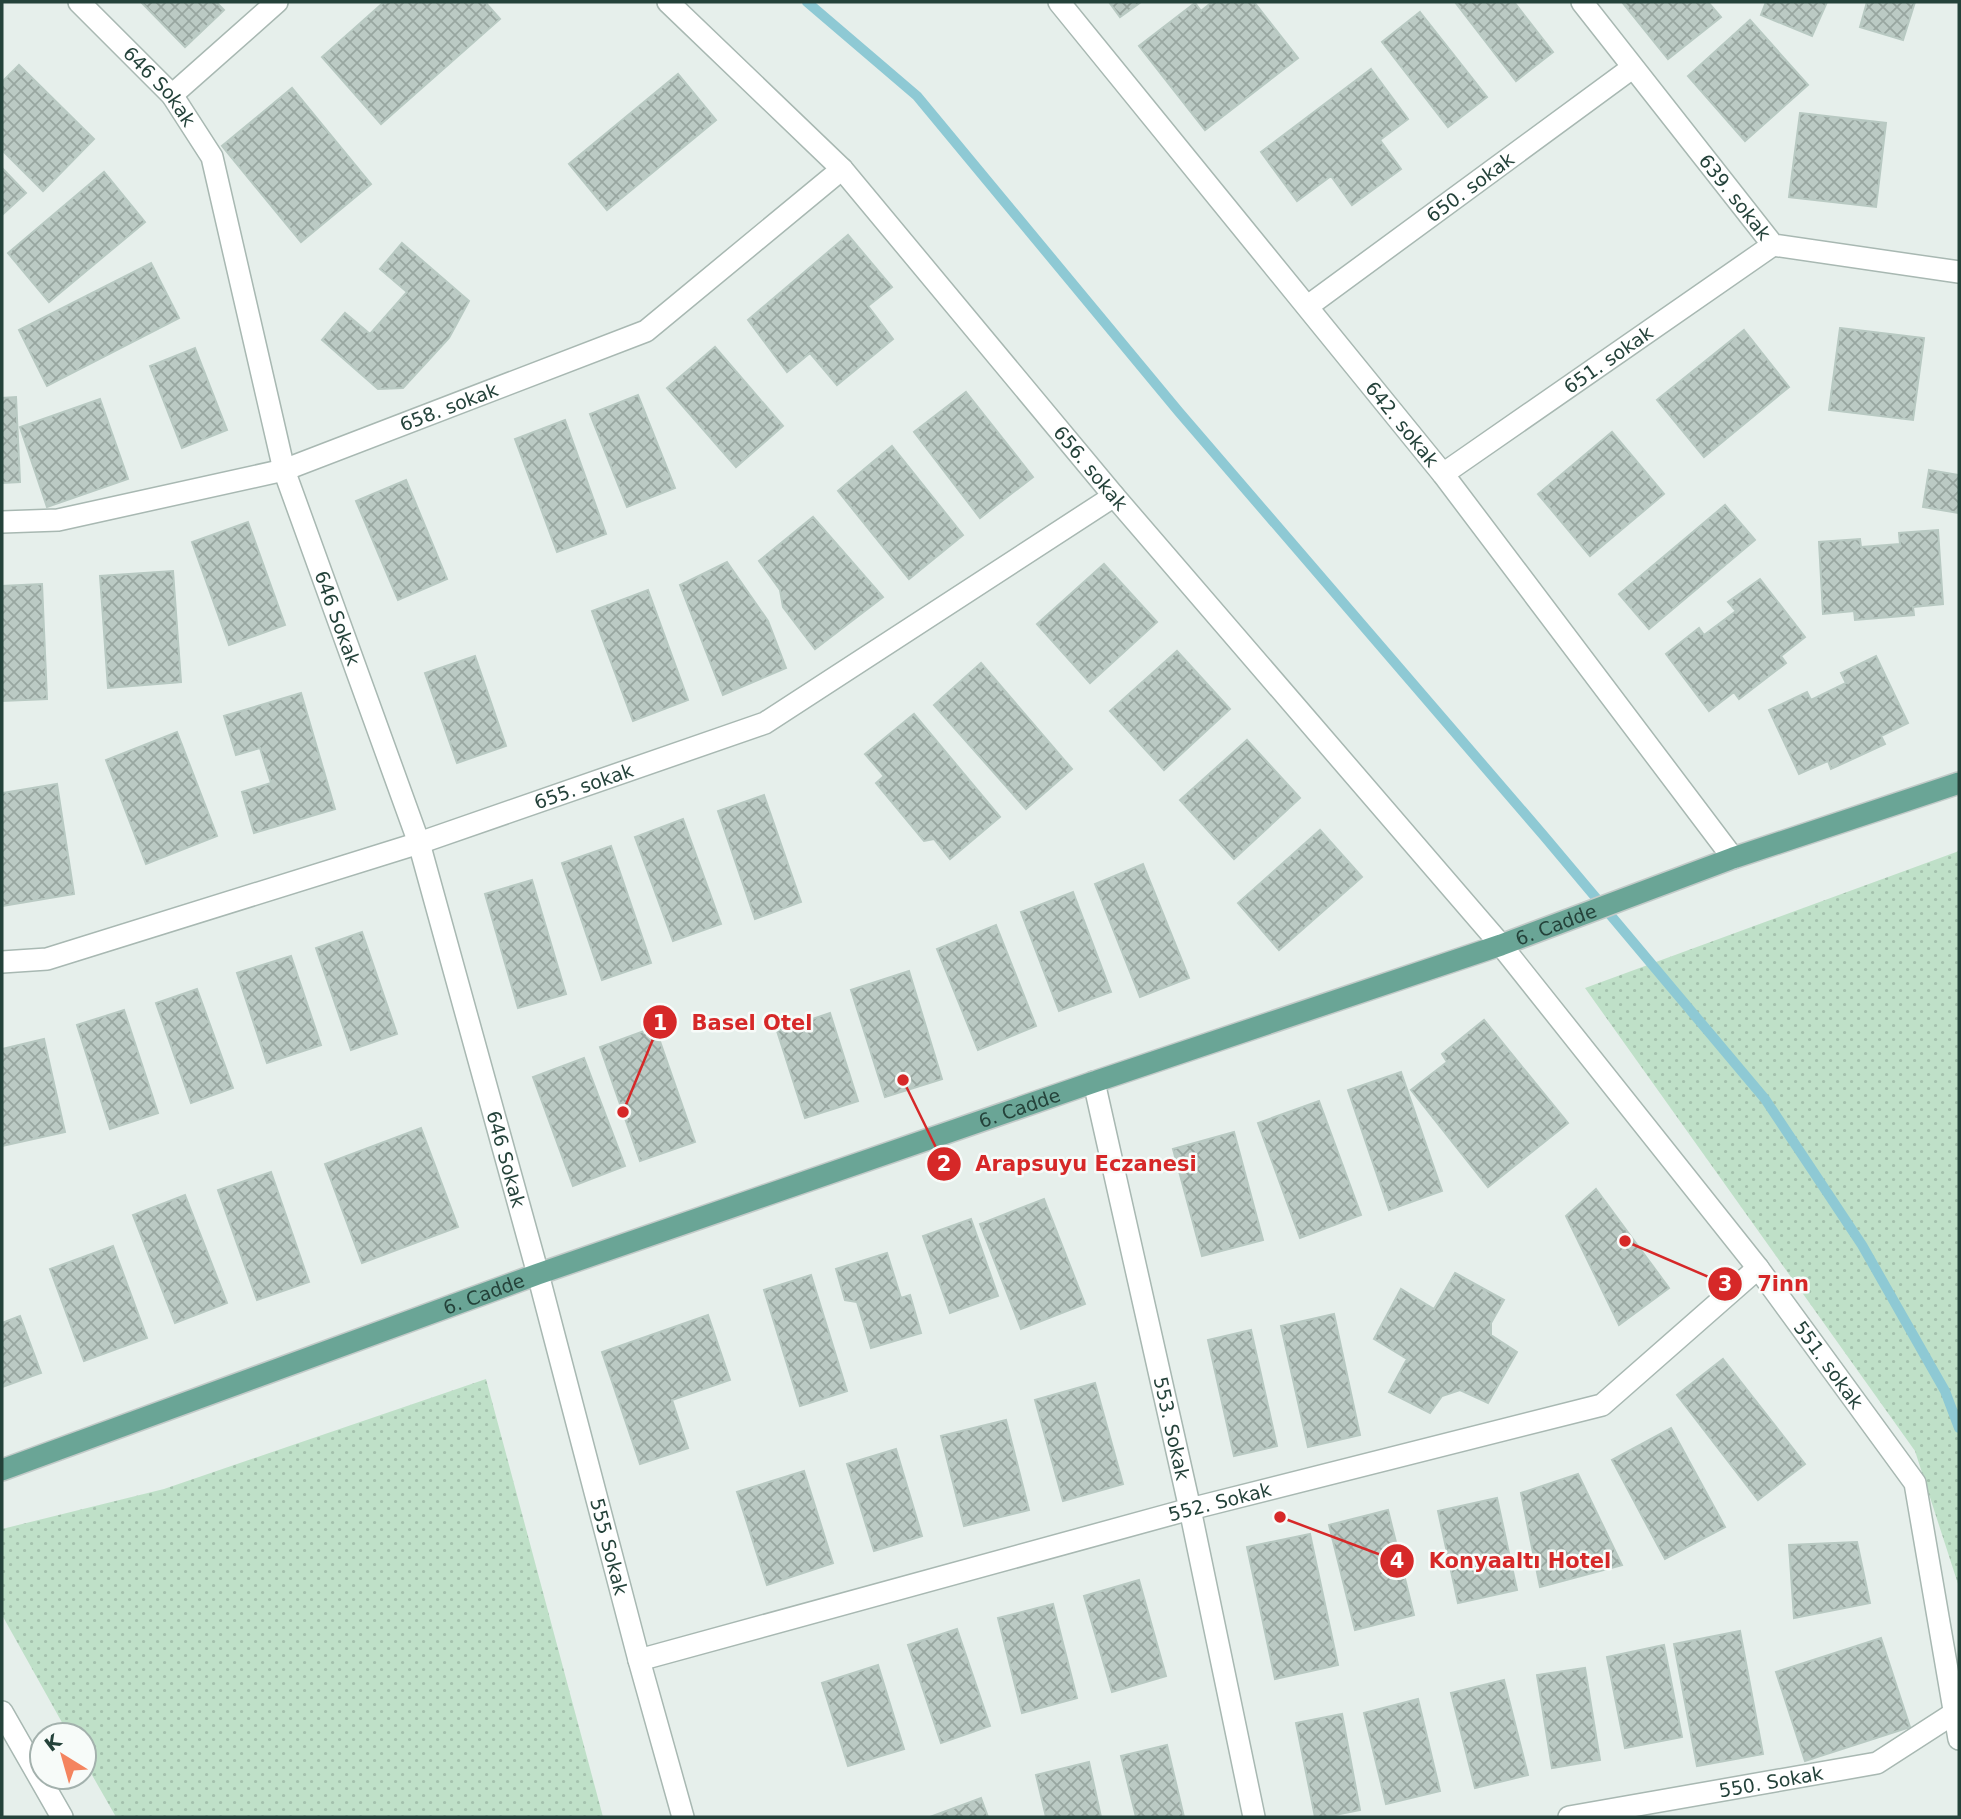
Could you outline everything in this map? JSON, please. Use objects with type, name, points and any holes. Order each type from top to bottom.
[{"type":"main road","name":"6. Cadde","points":[[2,1470],[538,1274],[1501,945],[1733,858],[1959,783]]},
{"type":"street","name":"646 Sokak","points":[[79,2],[173,95],[212,158],[284,470],[419,843],[538,1274]]},
{"type":"street","points":[[173,95],[277,2]]},
{"type":"street","name":"656. sokak","points":[[668,2],[842,169],[1114,496],[1501,945]]},
{"type":"street","name":"642. sokak","points":[[1059,2],[1443,474],[1733,858]]},
{"type":"street","name":"639. sokak","points":[[1582,2],[1773,245],[1959,272]]},
{"type":"street","name":"650. sokak","points":[[1308,306],[1632,68]]},
{"type":"street","name":"658. sokak","points":[[2,522],[58,520],[284,470],[646,331],[842,169]]},
{"type":"street","name":"651. sokak","points":[[1443,474],[1773,245]]},
{"type":"street","name":"655. sokak","points":[[2,962],[47,959],[419,843],[765,723],[1114,496]]},
{"type":"street","name":"551. sokak","points":[[1501,945],[1758,1268],[1914,1483],[1957,1711],[1959,1739]]},
{"type":"street","name":"553. Sokak","points":[[1094,1082],[1254,1817]]},
{"type":"street","name":"552. Sokak","points":[[639,1660],[1189,1509],[1602,1405],[1758,1268]]},
{"type":"street","name":"555 Sokak","points":[[538,1274],[683,1817]]},
{"type":"street","name":"550. Sokak","points":[[1575,1816],[1877,1763],[1957,1711]]},
{"type":"street","points":[[2,1712],[62,1817]]},
{"type":"green space","points":[[1959,851],[1959,1587],[1915,1451],[1585,988]]},
{"type":"green space","points":[[486,1379],[603,1817],[116,1817],[98,1786],[98,1721],[61,1721],[2,1615],[2,1529],[164,1489]]},
{"type":"building","points":[[141,2],[216,2],[224,10],[185,47]]},
{"type":"building","points":[[384,2],[485,2],[500,19],[381,124],[322,57]]},
{"type":"building","points":[[1109,2],[1141,2],[1120,17]]},
{"type":"building","points":[[1212,2],[1254,2],[1298,58],[1205,130],[1139,46],[1195,3],[1201,11]]},
{"type":"building","points":[[1455,2],[1514,2],[1553,52],[1516,81]]},
{"type":"building","points":[[1622,2],[1708,2],[1721,17],[1668,59]]},
{"type":"building","points":[[1766,2],[1827,2],[1812,36],[1761,15]]},
{"type":"building","points":[[1867,2],[1915,2],[1903,40],[1860,27]]},
{"type":"building","points":[[1420,12],[1487,97],[1448,127],[1382,42]]},
{"type":"building","points":[[1750,20],[1808,85],[1745,141],[1688,76]]},
{"type":"building","points":[[19,65],[94,139],[43,191],[2,150],[2,82]]},
{"type":"building","points":[[1371,69],[1408,119],[1380,140],[1401,169],[1352,205],[1331,176],[1297,201],[1261,152]]},
{"type":"building","points":[[678,74],[716,120],[607,210],[569,164]]},
{"type":"building","points":[[292,88],[371,184],[301,242],[222,146]]},
{"type":"building","points":[[1800,113],[1886,123],[1876,207],[1789,197]]},
{"type":"building","points":[[2,168],[26,193],[2,215]]},
{"type":"building","points":[[104,172],[145,222],[49,302],[8,253]]},
{"type":"building","points":[[848,235],[892,287],[868,306],[893,339],[837,385],[810,353],[787,372],[748,320]]},
{"type":"building","points":[[402,243],[469,301],[449,338],[403,388],[378,389],[322,340],[345,313],[370,334],[407,292],[380,269]]},
{"type":"building","points":[[151,263],[179,318],[47,386],[19,330]]},
{"type":"building","points":[[1840,328],[1924,338],[1913,420],[1829,410]]},
{"type":"building","points":[[1744,330],[1789,387],[1704,457],[1657,400]]},
{"type":"building","points":[[715,347],[783,426],[736,467],[667,388]]},
{"type":"building","points":[[195,348],[227,430],[182,448],[150,366]]},
{"type":"building","points":[[966,392],[1033,477],[980,518],[914,432]]},
{"type":"building","points":[[638,395],[675,488],[627,507],[590,414]]},
{"type":"building","points":[[16,397],[20,482],[2,483],[2,398]]},
{"type":"building","points":[[100,399],[128,479],[47,507],[20,427]]},
{"type":"building","points":[[565,420],[606,534],[557,552],[515,439]]},
{"type":"building","points":[[1612,432],[1664,494],[1590,556],[1538,494]]},
{"type":"building","points":[[892,446],[963,535],[909,579],[838,491]]},
{"type":"building","points":[[1929,470],[1959,475],[1959,513],[1923,507]]},
{"type":"building","points":[[406,480],[447,579],[398,600],[356,501]]},
{"type":"building","points":[[1725,505],[1755,540],[1649,629],[1619,594]]},
{"type":"building","points":[[813,517],[883,597],[815,649],[783,607],[780,590],[759,561]]},
{"type":"building","points":[[248,522],[285,625],[229,645],[192,542]]},
{"type":"building","points":[[1938,530],[1943,604],[1913,607],[1914,615],[1855,620],[1854,611],[1823,614],[1819,542],[1860,539],[1861,547],[1900,544],[1899,533]]},
{"type":"building","points":[[727,562],[768,621],[786,668],[723,695],[680,585]]},
{"type":"building","points":[[1104,564],[1157,622],[1090,683],[1037,624]]},
{"type":"building","points":[[173,571],[181,682],[108,688],[100,576]]},
{"type":"building","points":[[1760,579],[1805,637],[1781,656],[1786,663],[1739,699],[1734,692],[1709,711],[1666,654],[1699,628],[1704,635],[1736,611],[1728,602]]},
{"type":"building","points":[[42,584],[47,699],[2,701],[2,586]]},
{"type":"building","points":[[648,590],[688,700],[633,721],[592,611]]},
{"type":"building","points":[[1177,651],[1230,709],[1164,770],[1110,711]]},
{"type":"building","points":[[475,656],[506,746],[457,763],[425,673]]},
{"type":"building","points":[[1876,656],[1908,723],[1881,736],[1885,744],[1831,769],[1828,761],[1799,774],[1769,710],[1807,692],[1811,700],[1846,683],[1841,673]]},
{"type":"building","points":[[981,663],[1072,769],[1026,809],[934,705]]},
{"type":"building","points":[[301,693],[335,809],[254,833],[242,792],[271,783],[260,748],[236,755],[224,716]]},
{"type":"building","points":[[914,714],[1000,817],[950,859],[934,839],[924,841],[876,783],[884,776],[865,754]]},
{"type":"building","points":[[177,732],[217,836],[146,864],[106,760]]},
{"type":"building","points":[[1247,740],[1300,798],[1234,859],[1180,800]]},
{"type":"building","points":[[57,784],[74,894],[2,906],[2,793]]},
{"type":"building","points":[[764,795],[801,902],[755,919],[718,811]]},
{"type":"building","points":[[683,819],[721,924],[673,941],[635,837]]},
{"type":"building","points":[[1320,830],[1362,877],[1279,950],[1238,903]]},
{"type":"building","points":[[611,846],[651,963],[602,980],[562,863]]},
{"type":"building","points":[[1143,864],[1189,978],[1140,997],[1095,884]]},
{"type":"building","points":[[532,880],[566,994],[518,1008],[485,894]]},
{"type":"building","points":[[1073,892],[1111,992],[1059,1011],[1021,912]]},
{"type":"building","points":[[996,925],[1036,1026],[978,1050],[937,949]]},
{"type":"building","points":[[362,932],[397,1034],[351,1050],[316,948]]},
{"type":"building","points":[[291,956],[321,1045],[267,1063],[237,973]]},
{"type":"building","points":[[909,971],[942,1079],[885,1097],[851,990]]},
{"type":"building","points":[[197,989],[233,1088],[191,1103],[156,1003]]},
{"type":"building","points":[[124,1010],[158,1113],[110,1129],[77,1025]]},
{"type":"building","points":[[830,1013],[858,1101],[805,1118],[777,1031]]},
{"type":"building","points":[[1484,1020],[1568,1123],[1488,1187],[1411,1090],[1447,1062],[1442,1054]]},
{"type":"building","points":[[655,1027],[695,1142],[640,1161],[600,1047]]},
{"type":"building","points":[[44,1039],[65,1132],[2,1146],[2,1049]]},
{"type":"building","points":[[584,1058],[625,1166],[573,1186],[533,1077]]},
{"type":"building","points":[[1401,1072],[1442,1191],[1389,1210],[1348,1090]]},
{"type":"building","points":[[1319,1101],[1361,1215],[1300,1238],[1258,1123]]},
{"type":"building","points":[[421,1128],[458,1227],[362,1263],[325,1164]]},
{"type":"building","points":[[1234,1132],[1263,1240],[1202,1256],[1173,1149]]},
{"type":"building","points":[[271,1172],[309,1282],[257,1300],[218,1190]]},
{"type":"building","points":[[1596,1189],[1669,1288],[1619,1325],[1566,1216]]},
{"type":"building","points":[[185,1195],[227,1303],[175,1323],[133,1215]]},
{"type":"building","points":[[1044,1199],[1085,1304],[1021,1329],[980,1224]]},
{"type":"building","points":[[971,1219],[998,1296],[950,1313],[923,1236]]},
{"type":"building","points":[[113,1246],[147,1338],[84,1361],[50,1269]]},
{"type":"building","points":[[887,1253],[901,1298],[910,1295],[921,1333],[871,1348],[857,1302],[845,1300],[836,1269]]},
{"type":"building","points":[[1455,1273],[1504,1300],[1491,1323],[1491,1335],[1517,1352],[1488,1403],[1460,1390],[1442,1396],[1430,1413],[1389,1392],[1407,1359],[1374,1339],[1401,1289],[1434,1309]]},
{"type":"building","points":[[811,1275],[847,1391],[800,1406],[764,1290]]},
{"type":"building","points":[[1334,1314],[1360,1435],[1308,1447],[1281,1326]]},
{"type":"building","points":[[708,1315],[730,1380],[672,1400],[688,1448],[640,1464],[602,1352]]},
{"type":"building","points":[[20,1316],[41,1373],[2,1387],[2,1323]]},
{"type":"building","points":[[1251,1330],[1277,1446],[1234,1456],[1208,1340]]},
{"type":"building","points":[[1723,1359],[1805,1464],[1758,1500],[1677,1395]]},
{"type":"building","points":[[1095,1383],[1123,1484],[1063,1501],[1035,1400]]},
{"type":"building","points":[[1006,1420],[1029,1510],[964,1526],[941,1436]]},
{"type":"building","points":[[1671,1428],[1725,1527],[1665,1559],[1612,1460]]},
{"type":"building","points":[[896,1449],[922,1536],[874,1551],[847,1464]]},
{"type":"building","points":[[804,1471],[833,1563],[767,1585],[737,1492]]},
{"type":"building","points":[[1578,1474],[1622,1565],[1540,1587],[1521,1493]]},
{"type":"building","points":[[1497,1498],[1517,1590],[1458,1603],[1438,1511]]},
{"type":"building","points":[[1388,1510],[1414,1615],[1355,1630],[1329,1525]]},
{"type":"building","points":[[1310,1534],[1338,1665],[1275,1679],[1247,1547]]},
{"type":"building","points":[[1857,1542],[1870,1603],[1794,1618],[1789,1545]]},
{"type":"building","points":[[1139,1580],[1166,1676],[1112,1692],[1084,1596]]},
{"type":"building","points":[[1053,1604],[1077,1698],[1022,1713],[998,1618]]},
{"type":"building","points":[[957,1629],[990,1726],[941,1743],[908,1645]]},
{"type":"building","points":[[1740,1631],[1763,1754],[1697,1766],[1674,1644]]},
{"type":"building","points":[[1881,1638],[1910,1727],[1805,1761],[1776,1672]]},
{"type":"building","points":[[1664,1645],[1682,1737],[1625,1748],[1607,1657]]},
{"type":"building","points":[[878,1665],[904,1749],[848,1766],[822,1683]]},
{"type":"building","points":[[1585,1668],[1600,1760],[1552,1768],[1537,1675]]},
{"type":"building","points":[[1504,1680],[1528,1775],[1475,1788],[1451,1693]]},
{"type":"building","points":[[1418,1699],[1440,1791],[1386,1804],[1364,1713]]},
{"type":"building","points":[[1342,1714],[1360,1810],[1315,1817],[1296,1723]]},
{"type":"building","points":[[1167,1745],[1184,1817],[1136,1817],[1121,1756]]},
{"type":"building","points":[[1089,1762],[1101,1817],[1046,1817],[1036,1775]]},
{"type":"building","points":[[981,1798],[988,1817],[930,1817]]},
{"type":"waterway","points":[[807,2],[917,96],[1179,412],[1544,836],[1765,1099],[1862,1245],[1945,1391],[1959,1428]]},
{"type":"place","name":"Arapsuyu Eczanesi","points":[[903,1080]]},
{"type":"place","name":"Basel Otel","points":[[623,1112]]},
{"type":"place","name":"7inn","points":[[1625,1241]]},
{"type":"place","name":"Konyaaltı Hotel","points":[[1280,1517]]}]
